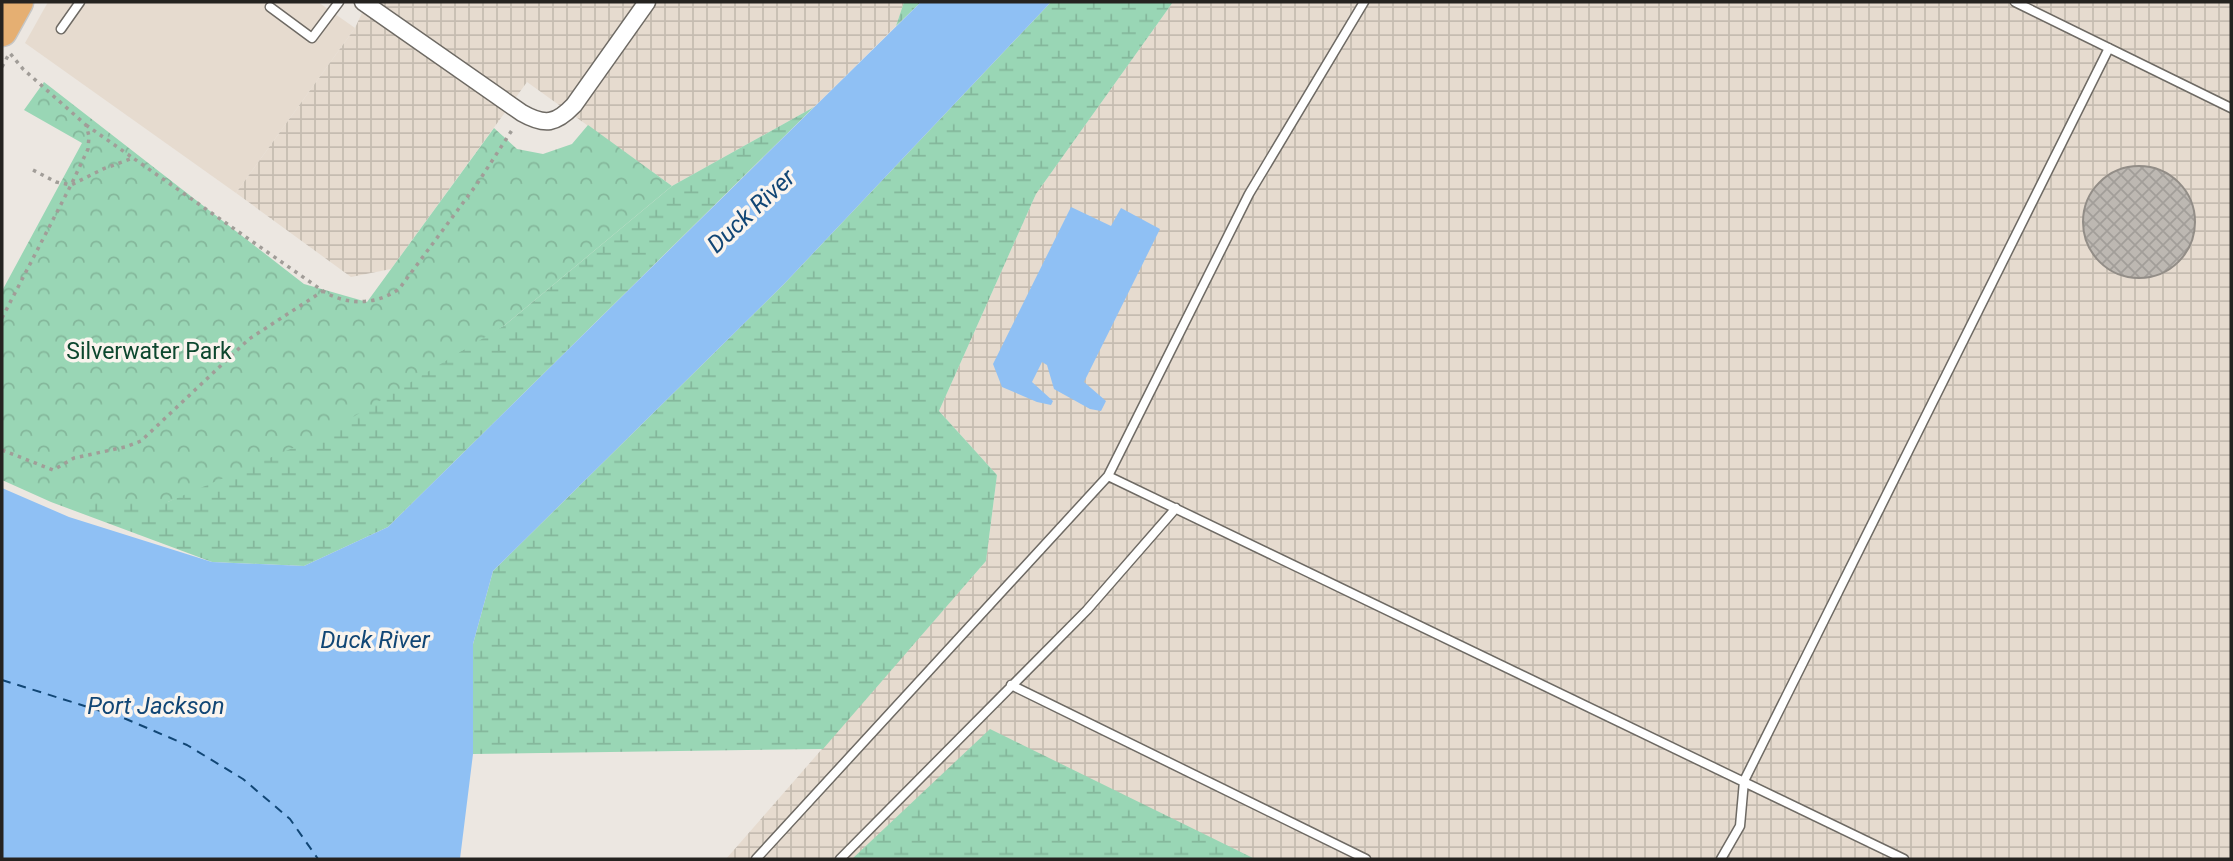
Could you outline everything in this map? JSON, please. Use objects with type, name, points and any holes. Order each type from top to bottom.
[{"type":"highway","points":[[6,42],[18,2]]},
{"type":"street","points":[[363,2],[537,121],[561,118],[574,105],[647,2]]},
{"type":"lane","points":[[61,29],[80,2]]},
{"type":"lane","points":[[270,7],[312,38],[339,2]]},
{"type":"lane","points":[[756,859],[1108,476],[1249,194],[1364,2]]},
{"type":"lane","points":[[2015,2],[2231,108]]},
{"type":"lane","points":[[1721,859],[1740,825],[1744,781],[2109,48]]},
{"type":"lane","points":[[1108,476],[1904,859]]},
{"type":"lane","points":[[840,859],[1087,610],[1176,508]]},
{"type":"lane","points":[[1011,685],[1366,859]]},
{"type":"path","points":[[2,67],[6,42]]},
{"type":"path","points":[[6,42],[23,69],[86,125],[335,299],[359,302],[385,298],[399,289],[477,184],[522,113]]},
{"type":"path","points":[[2,318],[88,149],[86,125]]},
{"type":"path","points":[[33,170],[56,182],[71,185],[133,158]]},
{"type":"path","points":[[2,450],[53,470],[74,457],[125,447],[141,441],[248,339],[323,291]]},
{"type":"shaded area","points":[[48,2],[318,2],[355,28],[236,193],[25,43]]},
{"type":"shaded area","points":[[367,2],[904,2],[896,26],[814,107],[672,186],[527,82],[391,269],[351,277],[236,193],[355,28]]},
{"type":"shaded area","points":[[1173,2],[2231,2],[2231,859],[726,859],[986,561],[997,475],[939,411],[1036,194]]},
{"type":"green space","points":[[904,2],[921,2],[896,26]]},
{"type":"green space","points":[[1051,2],[1173,2],[1036,194],[939,411],[997,475],[986,561],[823,749],[473,754],[473,644],[493,571],[784,284]]},
{"type":"green space","name":"Silverwater Park","points":[[44,82],[304,284],[367,302],[494,128],[517,149],[543,154],[572,144],[588,125],[672,186],[505,325],[325,434],[168,502],[51,502],[2,480],[2,291],[82,143],[24,110]]},
{"type":"green space","points":[[814,107],[388,527],[304,566],[212,562],[51,502],[168,502],[505,325],[672,186]]},
{"type":"green space","points":[[990,729],[1255,859],[852,859]]},
{"type":"water","name":"Port Jackson","points":[[921,2],[1051,2],[784,284],[493,571],[473,644],[473,754],[460,859],[2,859],[2,488],[69,517],[212,562],[304,566],[388,527]]},
{"type":"water","points":[[1071,207],[1111,226],[1121,208],[1160,229],[1084,382],[1106,401],[1101,411],[1090,409],[1054,389],[1047,365],[1042,362],[1032,382],[1053,401],[1051,405],[1002,387],[993,364]]},
{"type":"building","points":[[2139,166],[2160,170],[2179,182],[2191,201],[2195,222],[2191,243],[2179,262],[2160,274],[2139,278],[2118,274],[2099,262],[2087,243],[2083,222],[2087,201],[2099,182],[2118,170]]},
{"type":"ferry route","points":[[2,680],[126,719],[187,745],[243,779],[290,819],[318,859]]},
{"type":"water label","name":"Duck River","points":[[751,211]]},
{"type":"water label","name":"Duck River","points":[[375,640]]}]
